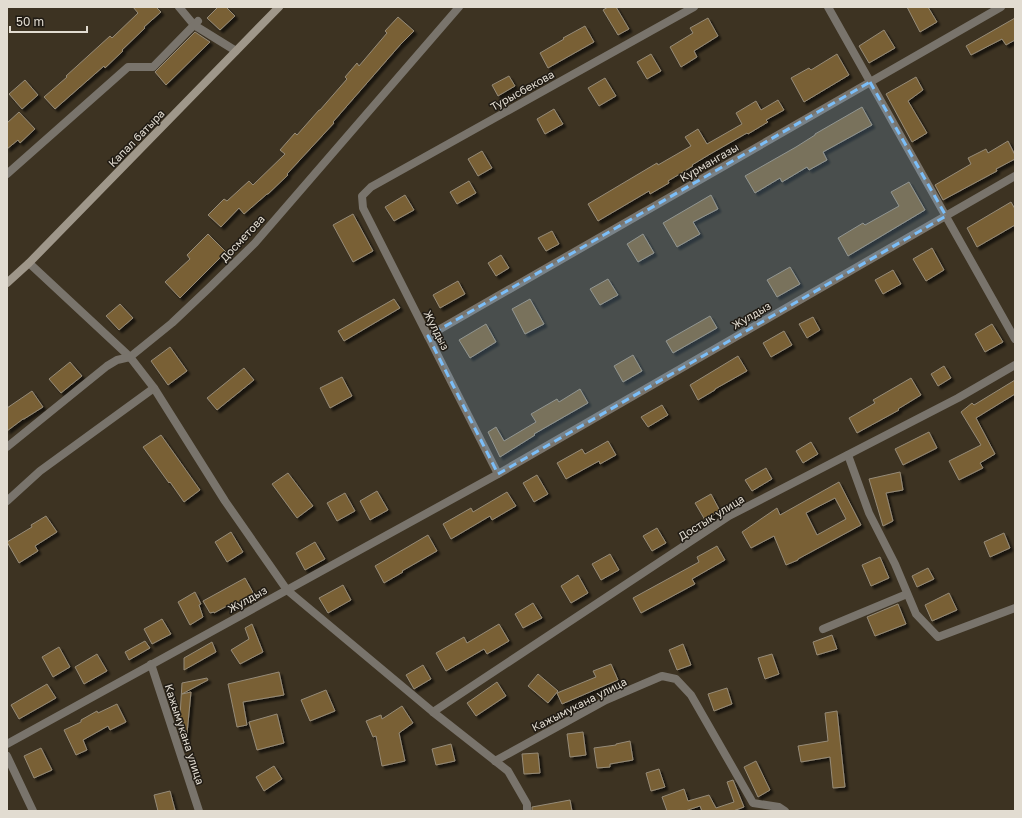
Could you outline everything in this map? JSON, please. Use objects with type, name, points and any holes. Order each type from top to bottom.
[{"type":"main road","name":"Капал батыра","points":[[7,283],[29,263],[279,7]]},
{"type":"street","points":[[179,7],[196,23],[236,51]]},
{"type":"street","name":"Досметова","points":[[7,447],[107,366],[117,360],[130,357],[172,323],[209,288],[255,243],[459,7]]},
{"type":"street","name":"Турысбекова","points":[[362,196],[371,187],[694,7]]},
{"type":"street","points":[[828,7],[1015,339]]},
{"type":"street","name":"Курмангазы","points":[[428,336],[1001,7]]},
{"type":"street","points":[[7,174],[128,67],[153,66],[196,23]]},
{"type":"street","name":"Жулдыз","points":[[7,744],[498,474],[1015,176]]},
{"type":"street","name":"Жулдыз","points":[[362,196],[363,208],[498,474]]},
{"type":"street","points":[[29,263],[130,357],[154,388],[225,500],[287,590],[433,712],[508,771],[527,804],[527,811]]},
{"type":"street","name":"Достык улица","points":[[433,712],[729,516],[958,398],[1015,366]]},
{"type":"street","points":[[7,501],[40,471],[154,388]]},
{"type":"street","points":[[848,455],[869,513],[895,564],[916,614],[938,637],[1015,608]]},
{"type":"street","points":[[823,629],[907,594]]},
{"type":"street","name":"Кажымукана улица","points":[[151,664],[199,811]]},
{"type":"street","name":"Кажымукана улица","points":[[495,761],[606,700],[662,676],[676,679],[691,694],[753,804],[779,807],[785,811]]},
{"type":"street","points":[[7,756],[33,811]]},
{"type":"highlighted area","points":[[870,82],[946,216],[498,474],[428,336]]},
{"type":"building","points":[[133,7],[156,7],[161,12],[144,27],[145,28],[105,68],[104,66],[55,109],[44,97],[110,36],[112,38],[138,13]]},
{"type":"building","points":[[218,7],[226,7],[235,16],[220,30],[207,18]]},
{"type":"building","points":[[608,7],[616,7],[629,29],[618,35],[603,10]]},
{"type":"building","points":[[907,7],[928,7],[937,22],[920,32]]},
{"type":"building","points":[[398,17],[414,31],[333,122],[334,123],[287,174],[288,175],[244,214],[239,208],[221,227],[208,215],[224,199],[227,201],[249,181],[253,185],[285,154],[280,150],[295,133],[297,135],[320,110],[347,79],[345,77],[357,63],[359,66],[387,33],[385,31]]},
{"type":"building","points":[[708,18],[718,36],[694,51],[697,57],[681,67],[670,47],[693,33],[690,28]]},
{"type":"building","points":[[1015,18],[1015,40],[1006,45],[1002,39],[971,55],[966,46]]},
{"type":"building","points":[[585,26],[594,42],[548,68],[540,53]]},
{"type":"building","points":[[884,30],[895,48],[869,63],[859,46]]},
{"type":"building","points":[[195,32],[210,42],[166,85],[155,72]]},
{"type":"building","points":[[651,54],[661,71],[647,79],[637,62]]},
{"type":"building","points":[[837,54],[849,75],[804,102],[791,78],[809,68],[811,70]]},
{"type":"building","points":[[509,76],[515,86],[498,96],[492,85]]},
{"type":"building","points":[[916,77],[923,90],[908,101],[927,133],[912,142],[886,94]]},
{"type":"building","points":[[605,78],[616,96],[599,106],[588,88]]},
{"type":"building","points":[[25,80],[38,95],[22,109],[9,94]]},
{"type":"building","points":[[778,100],[784,110],[766,120],[768,122],[692,165],[693,166],[668,181],[669,183],[650,194],[649,191],[598,221],[588,204],[657,163],[658,165],[691,146],[685,137],[698,129],[707,144],[742,124],[736,113],[756,101],[761,110]]},
{"type":"building","points":[[862,107],[872,125],[823,152],[827,160],[809,170],[807,167],[782,182],[780,178],[755,193],[745,176]]},
{"type":"building","points":[[554,109],[563,124],[545,134],[537,119]]},
{"type":"building","points":[[19,112],[35,129],[20,143],[18,140],[7,149],[7,123]]},
{"type":"building","points":[[1008,141],[1015,155],[1015,159],[996,169],[997,171],[943,200],[935,185],[971,164],[968,158],[986,149],[988,153]]},
{"type":"building","points":[[482,151],[492,168],[478,176],[468,159]]},
{"type":"building","points":[[469,181],[476,193],[457,204],[450,192]]},
{"type":"building","points":[[909,182],[925,210],[848,256],[838,238],[863,223],[865,225],[899,206],[891,192]]},
{"type":"building","points":[[405,195],[414,210],[394,221],[385,207]]},
{"type":"building","points":[[711,195],[718,209],[693,222],[700,234],[677,247],[663,223]]},
{"type":"building","points":[[1011,202],[1015,209],[1015,225],[977,247],[967,228]]},
{"type":"building","points":[[353,214],[373,251],[353,262],[333,225]]},
{"type":"building","points":[[552,231],[559,244],[546,251],[538,238]]},
{"type":"building","points":[[208,234],[226,252],[180,298],[165,282],[190,259],[187,255]]},
{"type":"building","points":[[643,234],[654,253],[638,262],[627,244]]},
{"type":"building","points":[[932,248],[944,270],[926,281],[913,259]]},
{"type":"building","points":[[501,255],[509,268],[496,276],[488,263]]},
{"type":"building","points":[[790,267],[800,284],[777,297],[767,280]]},
{"type":"building","points":[[893,270],[901,284],[883,294],[875,280]]},
{"type":"building","points":[[608,279],[618,295],[600,305],[590,289]]},
{"type":"building","points":[[458,281],[465,294],[440,308],[433,295]]},
{"type":"building","points":[[394,299],[400,308],[344,341],[338,331]]},
{"type":"building","points":[[530,299],[544,324],[525,334],[512,309]]},
{"type":"building","points":[[120,304],[133,318],[119,330],[106,316]]},
{"type":"building","points":[[710,316],[717,328],[673,353],[666,341]]},
{"type":"building","points":[[813,317],[820,330],[807,338],[799,324]]},
{"type":"building","points":[[486,324],[496,342],[470,358],[459,340]]},
{"type":"building","points":[[992,324],[1003,342],[985,352],[975,334]]},
{"type":"building","points":[[784,331],[792,345],[771,357],[763,343]]},
{"type":"building","points":[[170,347],[187,371],[168,385],[151,361]]},
{"type":"building","points":[[633,355],[642,371],[623,382],[614,366]]},
{"type":"building","points":[[738,356],[747,371],[698,400],[690,385]]},
{"type":"building","points":[[70,362],[82,376],[61,393],[49,379]]},
{"type":"building","points":[[944,366],[951,378],[938,386],[931,374]]},
{"type":"building","points":[[244,368],[254,380],[217,410],[207,398]]},
{"type":"building","points":[[342,377],[352,396],[330,408],[320,388]]},
{"type":"building","points":[[911,378],[921,395],[898,409],[899,410],[857,433],[849,418],[875,403],[873,400]]},
{"type":"building","points":[[1015,380],[1015,394],[976,418],[995,454],[980,463],[983,468],[959,480],[949,461],[981,445],[961,412],[972,403],[974,405]]},
{"type":"building","points":[[580,389],[588,403],[534,434],[535,435],[500,457],[488,432],[496,427],[504,441],[536,422],[531,414],[557,399],[559,402]]},
{"type":"building","points":[[32,391],[43,407],[7,431],[7,408]]},
{"type":"building","points":[[662,405],[668,415],[648,427],[641,417]]},
{"type":"building","points":[[929,432],[937,448],[903,465],[895,449]]},
{"type":"building","points":[[161,435],[200,490],[184,502],[143,447]]},
{"type":"building","points":[[608,441],[616,455],[600,464],[599,461],[566,479],[557,463],[582,449],[585,454]]},
{"type":"building","points":[[811,442],[818,454],[803,463],[796,451]]},
{"type":"building","points":[[766,468],[772,479],[752,491],[745,480]]},
{"type":"building","points":[[900,472],[903,490],[886,493],[893,521],[883,526],[869,479]]},
{"type":"building","points":[[288,473],[313,506],[297,518],[272,484]]},
{"type":"building","points":[[537,475],[548,494],[534,502],[523,483]]},
{"type":"building","points":[[839,482],[861,525],[798,560],[786,565],[774,536],[751,548],[742,532],[777,508],[780,515]],"holes":[[[835,498],[846,519],[817,535],[806,513]]]},
{"type":"building","points":[[377,491],[388,510],[370,520],[360,501]]},
{"type":"building","points":[[507,492],[516,506],[492,520],[490,516],[451,539],[443,524],[471,508],[473,512]]},
{"type":"building","points":[[345,493],[355,511],[337,521],[327,503]]},
{"type":"building","points":[[711,494],[720,511],[705,520],[695,503]]},
{"type":"building","points":[[46,516],[57,532],[35,546],[38,551],[19,563],[7,542],[32,527],[31,525]]},
{"type":"building","points":[[657,528],[666,543],[652,551],[643,536]]},
{"type":"building","points":[[231,532],[243,552],[227,562],[215,542]]},
{"type":"building","points":[[1004,533],[1010,548],[990,557],[984,542]]},
{"type":"building","points":[[428,535],[437,551],[384,583],[375,566]]},
{"type":"building","points":[[315,542],[325,559],[305,570],[296,553]]},
{"type":"building","points":[[717,546],[725,560],[692,579],[695,584],[641,613],[633,598],[699,562],[697,557]]},
{"type":"building","points":[[610,554],[619,570],[601,580],[592,564]]},
{"type":"building","points":[[880,557],[889,578],[871,586],[862,565]]},
{"type":"building","points":[[928,568],[934,579],[917,587],[912,576]]},
{"type":"building","points":[[578,575],[588,593],[571,603],[561,586]]},
{"type":"building","points":[[245,578],[255,596],[236,606],[234,602],[214,613],[210,613],[203,601]]},
{"type":"building","points":[[343,585],[351,600],[328,613],[319,598]]},
{"type":"building","points":[[195,592],[201,604],[199,605],[203,617],[190,625],[178,602]]},
{"type":"building","points":[[949,593],[957,610],[932,621],[925,605]]},
{"type":"building","points":[[533,603],[542,618],[523,628],[515,614]]},
{"type":"building","points":[[898,604],[906,624],[875,636],[867,617]]},
{"type":"building","points":[[162,619],[171,634],[152,644],[144,629]]},
{"type":"building","points":[[252,624],[263,652],[240,664],[231,650],[249,639],[245,628]]},
{"type":"building","points":[[499,624],[509,641],[487,654],[484,649],[446,671],[436,653],[464,637],[467,643]]},
{"type":"building","points":[[832,635],[837,649],[817,655],[813,642]]},
{"type":"building","points":[[145,641],[150,648],[129,660],[125,652]]},
{"type":"building","points":[[212,642],[216,652],[184,670],[184,658]]},
{"type":"building","points":[[683,644],[691,665],[677,670],[669,650]]},
{"type":"building","points":[[59,647],[70,667],[53,677],[42,657]]},
{"type":"building","points":[[97,654],[107,671],[84,684],[75,667]]},
{"type":"building","points":[[772,654],[779,674],[765,679],[758,658]]},
{"type":"building","points":[[611,664],[618,680],[562,704],[557,693],[596,677],[593,671]]},
{"type":"building","points":[[423,665],[431,679],[414,689],[406,675]]},
{"type":"building","points":[[279,672],[284,695],[243,702],[247,725],[237,727],[228,684]]},
{"type":"building","points":[[538,674],[558,691],[548,703],[528,686]]},
{"type":"building","points":[[207,678],[208,680],[182,694],[191,692],[186,744],[183,744],[179,733],[182,683]]},
{"type":"building","points":[[497,682],[506,696],[476,716],[467,703]]},
{"type":"building","points":[[47,684],[56,698],[19,719],[11,705]]},
{"type":"building","points":[[727,688],[732,704],[714,711],[708,694]]},
{"type":"building","points":[[326,690],[335,711],[310,721],[301,700]]},
{"type":"building","points":[[117,704],[126,722],[110,730],[108,726],[83,740],[87,750],[76,755],[64,730],[81,722],[81,720],[97,711],[98,713]]},
{"type":"building","points":[[402,706],[413,723],[399,733],[405,761],[382,766],[376,736],[373,737],[366,721],[381,715],[382,719]]},
{"type":"building","points":[[837,711],[845,787],[833,788],[830,757],[801,762],[798,746],[828,741],[825,713]]},
{"type":"building","points":[[277,714],[284,743],[257,750],[249,722]]},
{"type":"building","points":[[583,732],[586,755],[570,757],[567,734]]},
{"type":"building","points":[[630,741],[633,760],[610,764],[610,767],[597,768],[594,748],[616,745]]},
{"type":"building","points":[[451,744],[455,761],[436,765],[432,749]]},
{"type":"building","points":[[41,748],[52,770],[34,778],[24,756]]},
{"type":"building","points":[[538,753],[540,773],[524,774],[522,754]]},
{"type":"building","points":[[756,761],[770,790],[758,797],[744,767]]},
{"type":"building","points":[[274,766],[282,779],[264,791],[256,777]]},
{"type":"building","points":[[659,769],[665,787],[651,791],[646,773]]},
{"type":"building","points":[[733,780],[744,807],[733,811],[702,811],[700,806],[685,811],[667,811],[662,797],[684,789],[688,801],[709,795],[716,808],[734,802],[727,782]]},
{"type":"building","points":[[170,791],[175,810],[158,811],[154,795]]},
{"type":"building","points":[[570,800],[572,811],[532,811],[532,807]]}]
